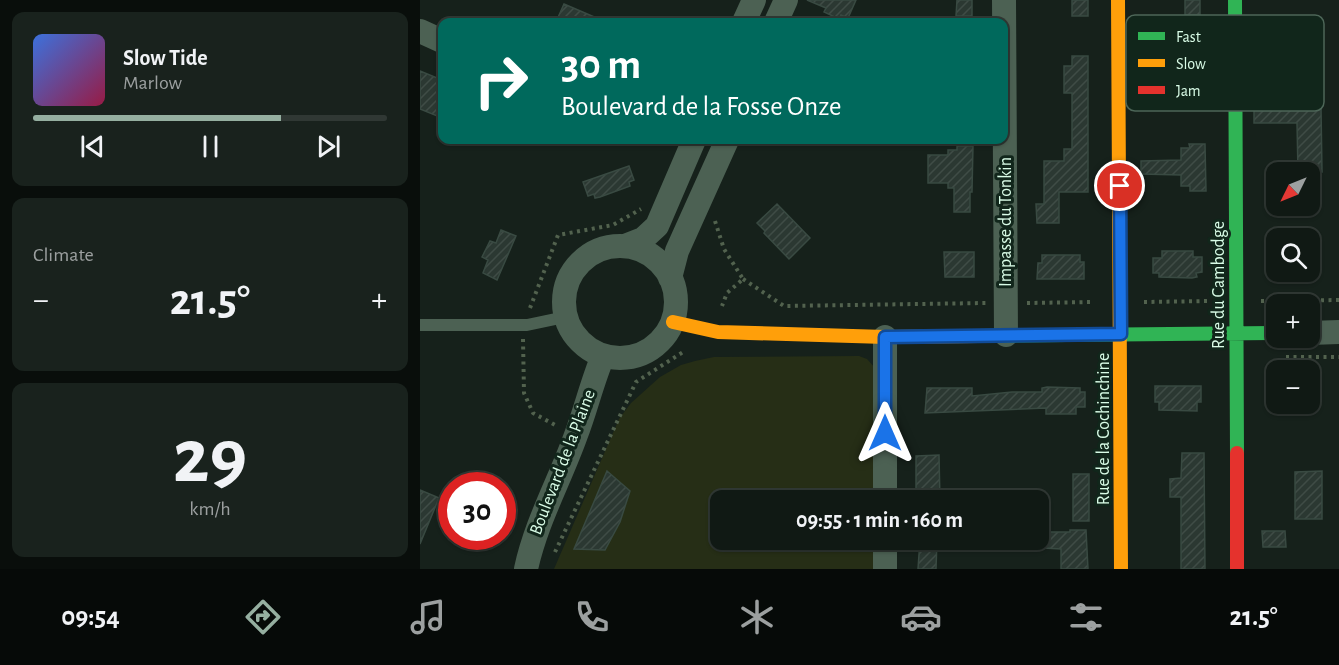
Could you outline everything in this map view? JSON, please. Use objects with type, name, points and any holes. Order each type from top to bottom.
[{"type":"street","points":[[746,18],[754,0]]},
{"type":"street","points":[[778,18],[786,0]]},
{"type":"street","name":"Impasse du Tonkin","points":[[1004,0],[1004,18]]},
{"type":"street","name":"Rue de la Cochinchine","points":[[1118,0],[1121,569]]},
{"type":"street","name":"Rue du Cambodge","points":[[1235,0],[1235,15]]},
{"type":"street","points":[[420,32],[438,39]]},
{"type":"street","name":"Rue du Cambodge","points":[[1235,111],[1237,569]]},
{"type":"street","points":[[626,246],[644,251],[659,262],[670,278],[675,292],[676,307],[672,322],[664,337],[652,348],[637,356],[620,359],[603,356],[586,348],[573,334],[565,317],[563,295],[570,274],[584,258],[604,248],[626,246],[643,239],[657,226],[684,144]]},
{"type":"street","points":[[670,278],[677,251],[722,150],[694,144]]},
{"type":"street","name":"Impasse du Tonkin","points":[[1004,144],[1006,335]]},
{"type":"street","points":[[672,322],[718,332],[885,337],[1266,333]]},
{"type":"street","points":[[1320,333],[1339,332]]},
{"type":"street","points":[[885,337],[885,490]]},
{"type":"street","name":"Boulevard de la Plaine","points":[[526,569],[532,540],[576,435],[603,356]]},
{"type":"street","points":[[885,550],[885,569]]},
{"type":"lane","points":[[420,325],[523,325],[565,317]]},
{"type":"path","points":[[576,435],[533,413],[524,393],[523,325],[558,235],[613,225],[649,205]]},
{"type":"path","points":[[715,214],[715,222],[724,249],[743,279],[784,306],[1339,300]]},
{"type":"path","points":[[718,332],[720,312],[727,293],[743,279]]},
{"type":"path","points":[[552,559],[636,382],[681,352],[692,352]]},
{"type":"green space","points":[[859,356],[867,359],[876,369],[876,490],[710,490],[710,550],[876,550],[876,569],[554,569],[619,419],[631,403],[660,377],[681,365],[714,357]]},
{"type":"building","points":[[807,0],[856,0],[848,18],[841,15],[837,18],[824,12],[826,8]]},
{"type":"building","points":[[957,0],[972,0],[972,16],[956,16]]},
{"type":"building","points":[[1072,0],[1088,0],[1088,16],[1072,16]]},
{"type":"building","points":[[1185,0],[1200,0],[1200,15],[1185,15]]},
{"type":"building","points":[[564,4],[597,18],[558,18]]},
{"type":"building","points":[[1072,56],[1088,56],[1088,192],[1059,192],[1059,223],[1037,223],[1036,204],[1044,204],[1044,161],[1064,161],[1064,149],[1072,149],[1072,93],[1064,93],[1064,66],[1072,66]]},
{"type":"building","points":[[420,71],[438,78],[438,116],[420,109]]},
{"type":"building","points":[[1254,111],[1321,111],[1322,172],[1320,172],[1320,162],[1298,162],[1297,123],[1254,123]]},
{"type":"building","points":[[1189,144],[1205,144],[1206,191],[1190,191],[1190,186],[1181,186],[1181,175],[1141,174],[1141,161],[1181,160],[1181,148],[1190,148]]},
{"type":"building","points":[[957,146],[973,146],[970,212],[954,212],[954,188],[948,188],[948,183],[928,183],[928,155],[948,155],[948,150],[957,150]]},
{"type":"building","points":[[629,166],[634,180],[629,182],[630,186],[600,197],[595,198],[594,194],[588,196],[583,182]]},
{"type":"building","points":[[777,204],[810,238],[789,259],[757,223]]},
{"type":"building","points":[[501,230],[516,236],[497,280],[483,273],[488,260],[482,257],[490,241],[496,243]]},
{"type":"building","points":[[1162,251],[1193,251],[1193,257],[1202,257],[1202,272],[1196,273],[1197,277],[1192,278],[1159,277],[1159,273],[1153,273],[1153,258],[1162,258]]},
{"type":"building","points":[[944,252],[974,252],[974,277],[945,277]]},
{"type":"building","points":[[1042,255],[1080,255],[1080,262],[1084,262],[1084,279],[1037,279],[1038,263],[1042,263]]},
{"type":"building","points":[[1155,386],[1201,386],[1201,402],[1197,402],[1197,411],[1159,410],[1159,402],[1155,402]]},
{"type":"building","points":[[927,388],[972,388],[972,396],[1042,392],[1042,388],[1080,388],[1080,392],[1085,392],[1085,407],[1076,407],[1076,414],[1046,414],[1046,408],[925,413]]},
{"type":"building","points":[[1182,453],[1204,453],[1205,569],[1181,569],[1181,497],[1170,497],[1170,479],[1181,478]]},
{"type":"building","points":[[939,455],[940,490],[916,490],[916,456]]},
{"type":"building","points":[[607,471],[630,491],[620,522],[605,550],[574,549]]},
{"type":"building","points":[[1322,471],[1322,519],[1295,519],[1295,472]]},
{"type":"building","points":[[1073,474],[1089,474],[1089,521],[1073,521]]},
{"type":"building","points":[[420,490],[438,498],[438,500],[420,544]]},
{"type":"building","points":[[1070,530],[1086,530],[1088,569],[1061,569],[1061,549],[1049,548],[1049,532],[1070,532]]},
{"type":"building","points":[[1262,531],[1285,531],[1286,547],[1263,547]]},
{"type":"building","points":[[919,550],[937,550],[936,569],[918,569]]},
{"type":"traffic: fast","points":[[1235,0],[1235,15]]},
{"type":"traffic: fast","points":[[1235,111],[1237,453]]},
{"type":"traffic: fast","points":[[978,336],[1266,333]]},
{"type":"traffic: slow","points":[[1118,0],[1121,569]]},
{"type":"traffic: slow","points":[[673,322],[718,332],[885,337],[978,336]]},
{"type":"traffic: jam","points":[[1237,453],[1237,569]]},
{"type":"route","points":[[885,433],[885,337],[1121,334],[1120,186]]}]
